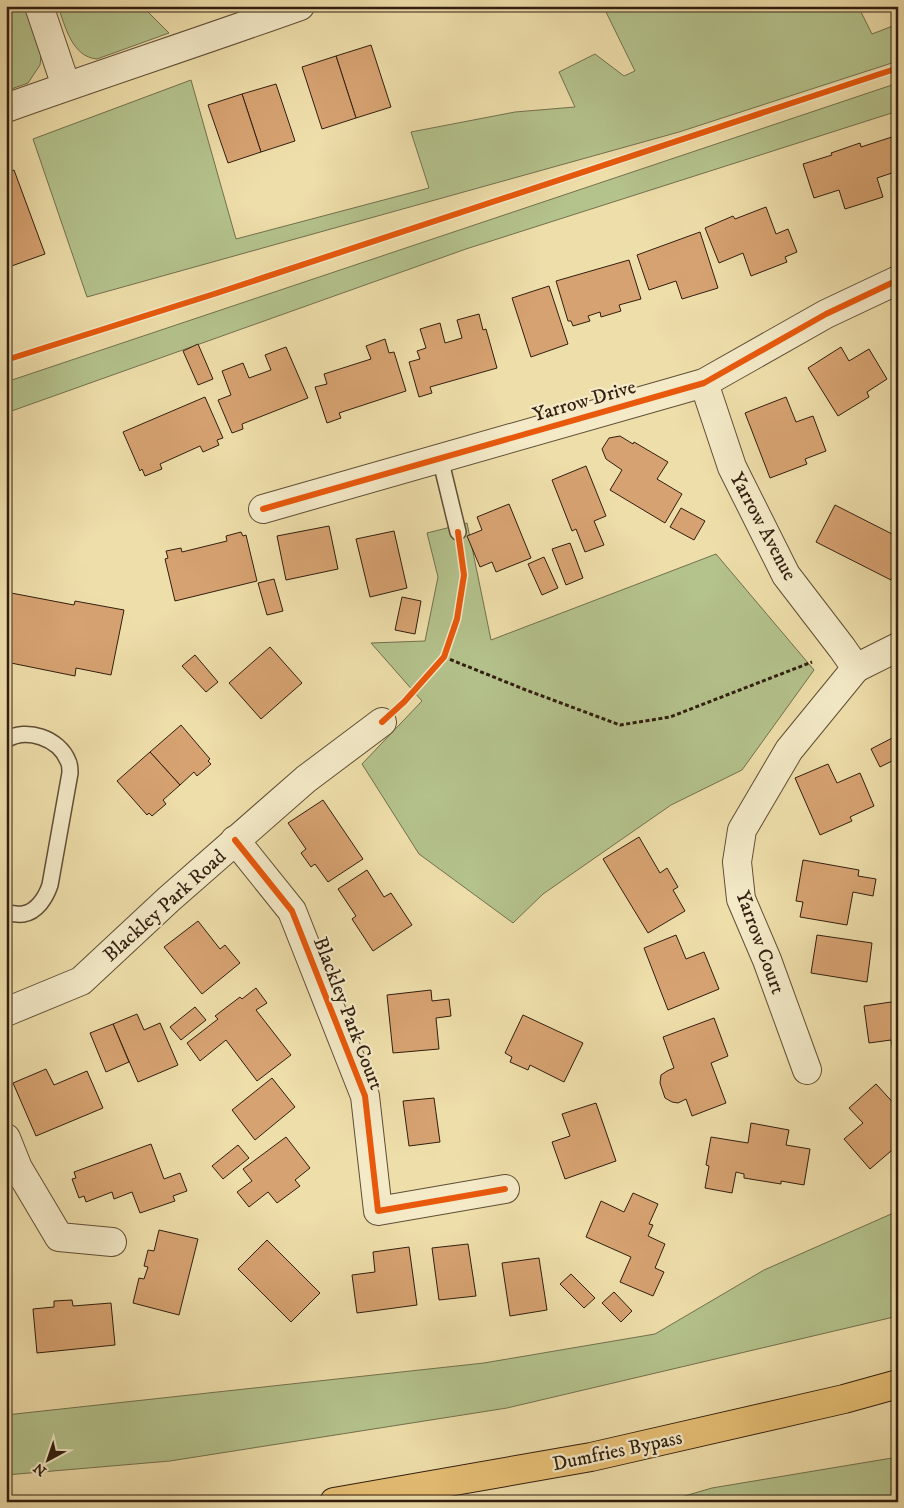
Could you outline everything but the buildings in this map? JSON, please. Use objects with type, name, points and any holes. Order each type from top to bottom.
[{"type":"highway","name":"Dumfries Bypass","points":[[334,1502],[591,1457],[898,1384]]},
{"type":"street","points":[[39,6],[66,86]]},
{"type":"street","points":[[6,108],[300,6]]},
{"type":"street","name":"Yarrow Drive","points":[[263,509],[704,383],[826,314],[898,280]]},
{"type":"street","name":"Yarrow Avenue","points":[[704,383],[732,467],[786,575],[849,658]]},
{"type":"street","points":[[849,658],[898,647]]},
{"type":"street","name":"Yarrow Court","points":[[807,1070],[767,960],[741,899],[737,862],[742,830],[789,750],[849,658]]},
{"type":"street","name":"Blackley Park Road","points":[[6,1012],[81,981],[235,840],[306,779],[382,722]]},
{"type":"street","name":"Blackley Park Court","points":[[235,840],[292,911],[365,1096],[378,1210],[505,1189]]},
{"type":"street","points":[[6,1138],[18,1168],[59,1236],[112,1242]]},
{"type":"lane","points":[[440,458],[458,532]]},
{"type":"lane","points":[[6,740],[11,737],[27,734],[48,739],[64,752],[69,762],[70,772],[47,894],[42,902],[27,913],[6,913]]},
{"type":"path","points":[[438,663],[444,657],[446,649]]},
{"type":"path","points":[[444,657],[620,725],[670,718],[804,666],[849,658]]},
{"type":"green space","points":[[6,6],[28,6],[42,48],[40,65],[28,83],[6,91]]},
{"type":"green space","points":[[58,6],[142,6],[169,33],[97,59],[88,57],[81,53],[71,39]]},
{"type":"green space","points":[[603,6],[858,6],[872,34],[898,24],[898,61],[679,132],[87,297],[33,139],[191,80],[236,239],[429,188],[411,132],[515,112],[575,107],[559,72],[595,54],[624,76],[635,71]]},
{"type":"green space","points":[[898,83],[898,111],[466,249],[6,413],[6,382]]},
{"type":"green space","points":[[467,523],[491,640],[716,554],[814,670],[742,770],[671,805],[543,894],[513,923],[419,854],[362,764],[422,701],[371,643],[425,641],[438,577],[427,533]]},
{"type":"green space","points":[[898,1211],[898,1316],[507,1408],[170,1461],[6,1475],[6,1415],[484,1363],[655,1334],[764,1270]]},
{"type":"green space","points":[[898,1457],[898,1502],[664,1502],[712,1488]]},
{"type":"cycle path","points":[[6,360],[214,294],[898,68]]},
{"type":"cycle path","points":[[263,509],[704,383],[826,314],[898,280]]},
{"type":"cycle path","points":[[382,722],[404,702],[444,657],[457,619],[464,575],[458,532]]},
{"type":"cycle path","points":[[235,840],[292,911],[365,1096],[378,1211],[505,1189]]}]
